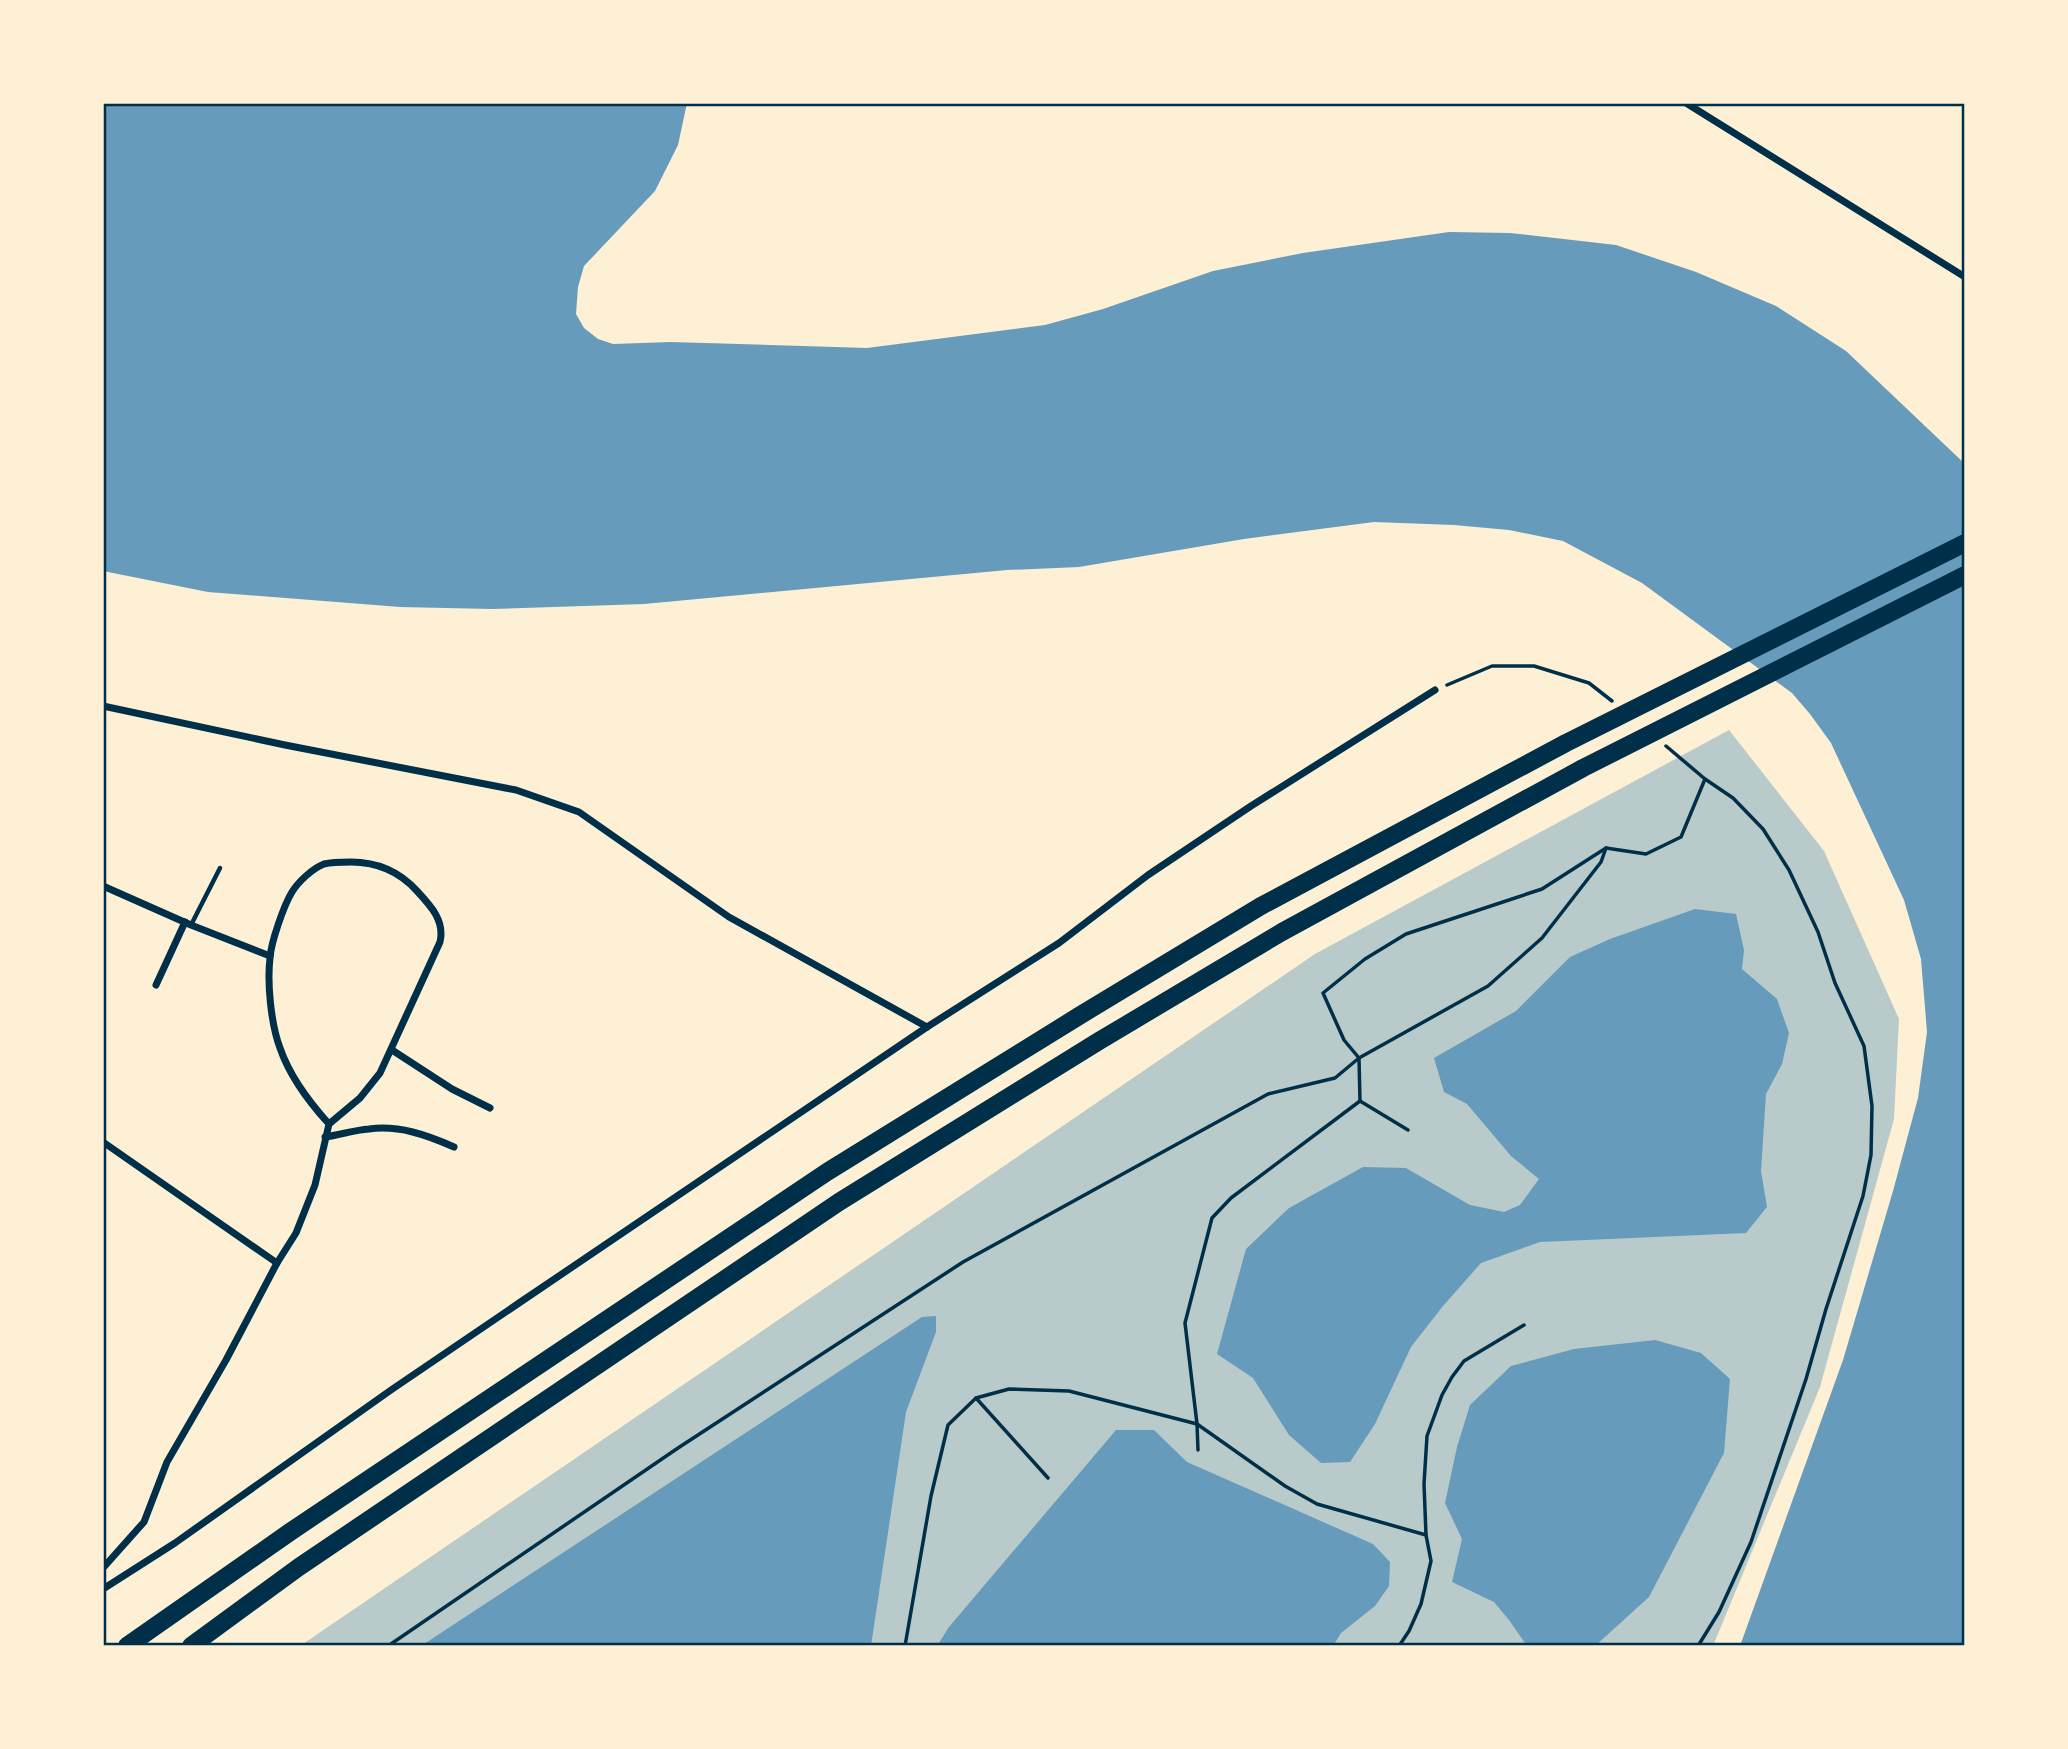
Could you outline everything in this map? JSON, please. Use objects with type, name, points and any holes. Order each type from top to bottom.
[{"type":"highway","points":[[127,1646],[290,1532],[827,1172],[1261,906],[1566,743],[1965,543]]},
{"type":"highway","points":[[191,1646],[299,1567],[839,1202],[1099,1041],[1282,932],[1583,768],[1965,575]]},
{"type":"street","points":[[1686,103],[1965,277]]},
{"type":"street","points":[[103,1588],[175,1543],[401,1383],[928,1027],[1059,943],[1148,875],[1251,806],[1435,690]]},
{"type":"street","points":[[103,706],[516,790],[560,804],[579,812],[729,917],[928,1027]]},
{"type":"street","points":[[103,1569],[144,1522],[167,1462],[296,1233],[315,1185],[329,1124],[360,1098],[380,1073],[393,1050],[404,1018],[440,942],[442,925],[408,881],[386,868],[367,862],[323,864],[306,877],[292,891],[270,956],[269,983],[280,1049],[309,1101],[329,1124]]},
{"type":"street","points":[[103,886],[188,924],[270,956]]},
{"type":"street","points":[[156,985],[188,924]]},
{"type":"street","points":[[393,1050],[444,1084],[490,1108]]},
{"type":"street","points":[[325,1137],[368,1129],[409,1130],[454,1146]]},
{"type":"street","points":[[103,1142],[277,1263]]},
{"type":"lane","points":[[188,924],[220,868]]},
{"type":"path","points":[[1435,690],[1492,666],[1534,666],[1589,683],[1621,709]]},
{"type":"path","points":[[1663,744],[1733,798],[1763,829],[1789,870],[1818,932],[1835,983],[1864,1046],[1872,1105],[1871,1155],[1863,1196],[1806,1379],[1751,1542],[1719,1612],[1698,1646]]},
{"type":"path","points":[[1360,1101],[1359,1058],[1344,1040],[1323,993],[1366,959],[1406,934],[1542,889],[1606,849],[1646,853],[1681,836],[1705,779]]},
{"type":"path","points":[[388,1646],[678,1448],[963,1262],[1268,1094],[1335,1078],[1359,1058],[1488,986],[1542,938],[1601,862],[1606,849]]},
{"type":"path","points":[[1360,1101],[1408,1130]]},
{"type":"path","points":[[1198,1450],[1185,1323],[1212,1217],[1230,1198],[1360,1101]]},
{"type":"path","points":[[1399,1646],[1421,1604],[1431,1561],[1426,1535],[1424,1483],[1427,1436],[1442,1395],[1464,1361],[1524,1325]]},
{"type":"path","points":[[905,1646],[931,1496],[947,1425],[976,1398],[1009,1389],[1069,1391],[1197,1424],[1285,1486],[1317,1504],[1426,1535]]},
{"type":"path","points":[[976,1398],[1048,1478]]},
{"type":"shaded area","points":[[1729,730],[1824,851],[1899,1019],[1894,1119],[1820,1387],[1713,1646],[300,1646],[1315,954]]},
{"type":"water","points":[[103,103],[687,103],[678,145],[655,191],[584,266],[578,287],[576,314],[584,328],[598,339],[613,344],[671,342],[867,348],[1045,325],[1103,309],[1213,271],[1303,253],[1449,232],[1510,233],[1616,245],[1696,272],[1776,306],[1846,351],[1965,464],[1965,1646],[1740,1646],[1843,1360],[1918,1098],[1927,1032],[1921,959],[1904,900],[1831,743],[1792,693],[1642,583],[1563,541],[1509,530],[1454,525],[1374,522],[1244,539],[1079,567],[1007,570],[644,604],[492,609],[400,607],[208,592],[103,571]]},
{"type":"water","points":[[1695,909],[1736,914],[1744,950],[1742,969],[1777,999],[1789,1033],[1782,1064],[1766,1094],[1761,1171],[1767,1207],[1746,1233],[1540,1242],[1481,1263],[1411,1347],[1375,1424],[1350,1462],[1321,1463],[1289,1435],[1253,1378],[1217,1354],[1246,1249],[1289,1208],[1363,1167],[1406,1168],[1470,1205],[1504,1212],[1520,1205],[1539,1179],[1511,1156],[1467,1104],[1444,1092],[1434,1058],[1516,1011],[1570,957],[1610,939]]},
{"type":"water","points":[[936,1316],[936,1332],[906,1412],[871,1646],[421,1646],[922,1317]]},
{"type":"water","points":[[1655,1340],[1701,1353],[1730,1379],[1724,1453],[1649,1597],[1595,1646],[1527,1646],[1494,1602],[1452,1582],[1462,1539],[1445,1503],[1457,1447],[1470,1405],[1511,1366],[1574,1349]]},
{"type":"water","points":[[1116,1430],[1154,1430],[1187,1462],[1373,1544],[1390,1562],[1389,1586],[1375,1606],[1341,1633],[1333,1646],[937,1646],[949,1627]]}]
